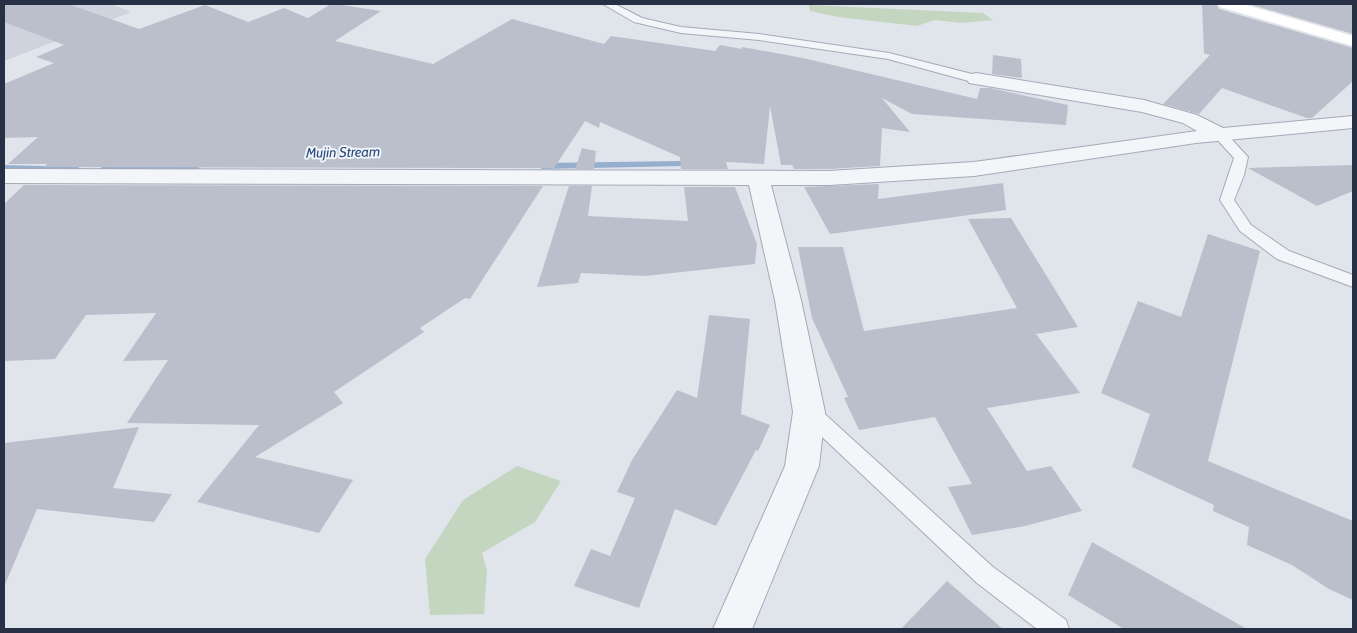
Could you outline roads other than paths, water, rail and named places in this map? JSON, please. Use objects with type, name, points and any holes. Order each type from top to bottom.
[{"type":"street","points":[[1226,4],[1353,41]]},
{"type":"street","points":[[976,78],[1144,106],[1190,119],[1220,134]]},
{"type":"street","points":[[4,176],[829,178],[974,169],[1220,134],[1353,122]]},
{"type":"street","points":[[733,629],[802,466],[809,412],[788,300],[758,177]]},
{"type":"lane","points":[[608,4],[638,20],[681,30],[760,36],[889,56],[976,78]]},
{"type":"lane","points":[[1220,134],[1241,157],[1237,176],[1227,200],[1245,228],[1283,255],[1353,281]]},
{"type":"lane","points":[[809,412],[986,574],[1057,629]]},
{"type":"waterway","name":"Mujin Stream","points":[[542,166],[682,164]]},
{"type":"waterway","name":"Mujin Stream","points":[[102,170],[196,167]]},
{"type":"waterway","name":"Mujin Stream","points":[[4,168],[78,170]]}]
